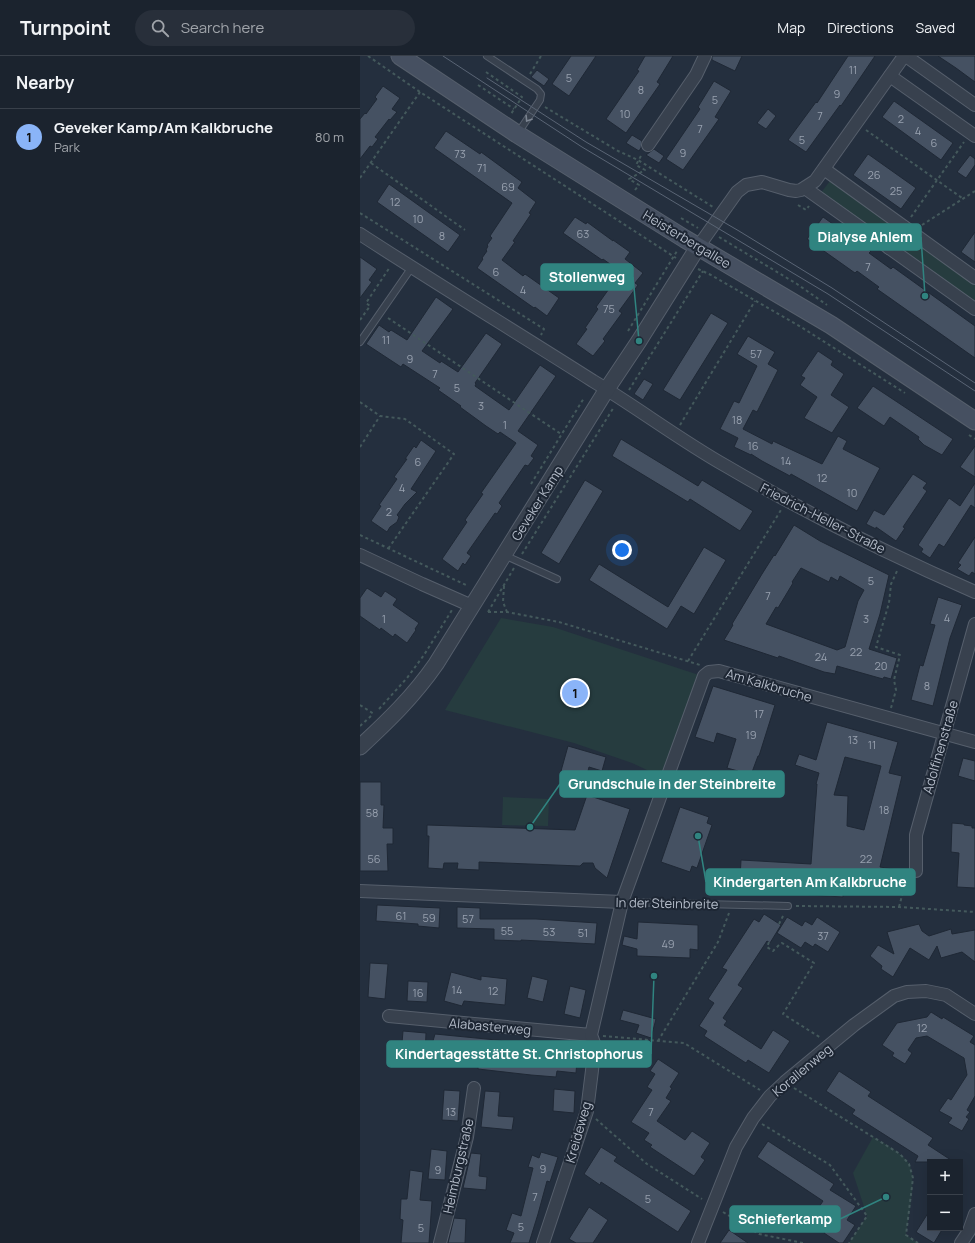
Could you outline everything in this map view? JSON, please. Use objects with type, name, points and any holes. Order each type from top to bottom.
[{"type":"main road","name":"Heisterbergallee","points":[[400,56],[517,134],[698,246],[831,325],[972,428]]},
{"type":"street","points":[[646,149],[696,75],[704,56]]},
{"type":"street","points":[[698,246],[737,192],[751,183],[762,182],[793,191],[801,190],[815,181],[905,56],[975,105]]},
{"type":"street","points":[[890,76],[973,132]]},
{"type":"street","points":[[824,169],[975,278]]},
{"type":"street","points":[[805,188],[975,309]]},
{"type":"street","points":[[890,248],[908,230]]},
{"type":"street","name":"Friedrich-Heller-Straße","points":[[360,234],[601,385],[725,466],[787,500],[924,570],[975,592]]},
{"type":"street","name":"Geveker Kamp","points":[[360,746],[396,713],[419,688],[436,664],[466,603],[504,555],[601,385],[639,341],[698,246]]},
{"type":"street","points":[[360,555],[466,603]]},
{"type":"street","name":"Adolfinenstraße","points":[[916,871],[916,835],[975,624]]},
{"type":"street","name":"Am Kalkbruche","points":[[622,902],[704,676],[709,672],[719,671],[975,742]]},
{"type":"street","name":"In der Steinbreite","points":[[360,891],[622,902]]},
{"type":"street","name":"Kreideweg","points":[[543,1243],[587,1111],[595,1046],[591,1035],[622,902]]},
{"type":"street","name":"Korallenweg","points":[[698,1243],[736,1146],[753,1118],[770,1096],[785,1082],[876,1008],[894,996],[907,992],[926,991],[946,995],[975,1014]]},
{"type":"street","name":"Alabasterweg","points":[[389,1016],[591,1035]]},
{"type":"street","name":"Heimburgstraße","points":[[440,1243],[467,1137],[474,1088]]},
{"type":"street","points":[[961,1243],[972,1233],[975,1214]]},
{"type":"lane","points":[[486,56],[537,89],[541,94],[538,103],[517,134]]},
{"type":"lane","points":[[360,342],[412,267]]},
{"type":"lane","points":[[504,555],[557,579]]},
{"type":"lane","name":"In der Steinbreite","points":[[622,902],[788,906]]},
{"type":"path","points":[[368,56],[420,92],[674,257],[702,271],[801,327],[910,397]]},
{"type":"path","points":[[529,75],[541,56]]},
{"type":"path","points":[[486,72],[522,97],[511,114]]},
{"type":"path","points":[[478,85],[514,109]]},
{"type":"path","points":[[360,178],[420,92]]},
{"type":"path","points":[[538,103],[618,152],[638,160],[722,213]]},
{"type":"path","points":[[857,124],[962,198]]},
{"type":"path","points":[[908,230],[937,181],[973,132]]},
{"type":"path","points":[[635,190],[639,185],[629,179],[645,170],[636,164],[646,149]]},
{"type":"path","points":[[370,163],[465,230]]},
{"type":"path","points":[[908,230],[975,190]]},
{"type":"path","points":[[360,213],[544,329],[535,345]]},
{"type":"path","points":[[626,334],[674,257]]},
{"type":"path","points":[[397,258],[366,303],[561,434]]},
{"type":"path","points":[[488,612],[518,561],[621,398],[632,386],[702,271]]},
{"type":"path","points":[[675,434],[755,301]]},
{"type":"path","points":[[360,320],[370,306]]},
{"type":"path","points":[[529,487],[561,434],[601,385]]},
{"type":"path","points":[[360,402],[380,416],[404,419],[454,454],[388,549]]},
{"type":"path","points":[[360,446],[380,416]]},
{"type":"path","points":[[972,428],[975,439]]},
{"type":"path","points":[[688,660],[787,500]]},
{"type":"path","points":[[360,535],[468,586]]},
{"type":"path","points":[[888,719],[896,690],[894,680],[900,655],[876,647],[889,603],[891,584],[903,559]]},
{"type":"path","points":[[360,726],[374,714],[407,678],[466,603],[468,586],[472,580]]},
{"type":"path","points":[[504,585],[503,602],[507,612]]},
{"type":"path","points":[[466,603],[481,611],[507,612],[559,622],[688,660],[701,665],[709,672]]},
{"type":"path","points":[[360,705],[374,714]]},
{"type":"path","points":[[899,907],[903,892],[916,871]]},
{"type":"path","points":[[658,1041],[718,942],[733,905]]},
{"type":"path","points":[[788,906],[899,907],[975,912]]},
{"type":"path","points":[[769,942],[767,947],[773,951],[780,944],[782,944],[814,963],[783,1014],[832,1044]]},
{"type":"path","points":[[591,1035],[684,1043],[770,1096]]},
{"type":"path","points":[[785,1082],[873,1136],[900,1154],[909,1164],[913,1178],[906,1235],[918,1243]]},
{"type":"path","points":[[587,1111],[647,1164],[713,1205],[737,1222],[759,1234],[803,1243]]},
{"type":"path","points":[[753,1118],[830,1165],[867,1216],[849,1243]]},
{"type":"green space","points":[[830,181],[897,227],[890,241],[820,194]]},
{"type":"green space","points":[[909,235],[975,282],[975,306],[898,251]]},
{"type":"green space","points":[[501,618],[553,627],[702,676],[662,777],[632,763],[574,743],[445,710]]},
{"type":"green space","points":[[503,797],[549,799],[548,826],[502,825]]},
{"type":"green space","points":[[873,1137],[900,1154],[908,1162],[911,1168],[912,1187],[906,1235],[918,1243],[849,1243],[867,1216],[853,1173]]},
{"type":"building","points":[[571,56],[596,56],[569,96],[552,84]]},
{"type":"building","points":[[645,56],[673,56],[657,82],[660,84],[626,133],[606,119],[639,71],[637,70]]},
{"type":"building","points":[[712,56],[742,56],[735,71],[712,60]]},
{"type":"building","points":[[848,56],[875,56],[841,106],[840,105],[806,152],[788,140],[816,102],[817,103]]},
{"type":"building","points":[[938,56],[975,56],[975,82],[956,68]]},
{"type":"building","points":[[537,70],[549,79],[544,86],[531,77]]},
{"type":"building","points":[[714,81],[731,91],[715,117],[719,119],[683,170],[666,159],[700,109],[698,107]]},
{"type":"building","points":[[383,86],[400,98],[392,109],[397,112],[390,120],[389,119],[375,137],[378,139],[372,147],[370,146],[360,159],[360,119],[365,113],[366,114],[377,99],[375,97]]},
{"type":"building","points":[[894,101],[953,143],[941,160],[882,117]]},
{"type":"building","points":[[768,109],[776,116],[766,129],[757,123]]},
{"type":"building","points":[[446,131],[480,154],[481,152],[522,182],[518,188],[536,202],[529,213],[531,214],[513,241],[515,242],[502,260],[523,276],[525,274],[559,298],[547,316],[477,268],[487,251],[487,245],[492,238],[490,236],[512,203],[434,148]]},
{"type":"building","points":[[632,135],[642,141],[639,151],[626,143]]},
{"type":"building","points":[[654,149],[664,156],[659,163],[646,155]]},
{"type":"building","points":[[868,154],[916,188],[901,209],[853,175]]},
{"type":"building","points":[[970,155],[975,159],[975,165],[966,178],[957,172]]},
{"type":"building","points":[[389,184],[460,235],[448,252],[377,202]]},
{"type":"building","points":[[575,217],[586,224],[587,222],[630,252],[625,259],[643,273],[635,283],[638,285],[619,311],[622,313],[603,339],[605,341],[593,356],[576,344],[587,329],[585,328],[598,309],[596,307],[621,272],[563,233]]},
{"type":"building","points":[[823,217],[871,251],[869,253],[891,269],[893,267],[975,326],[975,358],[877,289],[879,287],[857,271],[855,273],[807,239]]},
{"type":"building","points":[[975,232],[975,262],[961,252]]},
{"type":"building","points":[[360,257],[377,269],[369,280],[372,282],[360,298]]},
{"type":"building","points":[[436,297],[453,309],[422,351],[440,363],[441,361],[458,372],[486,333],[502,344],[475,383],[475,386],[509,410],[540,365],[556,376],[518,431],[538,445],[531,456],[534,458],[528,466],[525,465],[499,503],[502,506],[497,514],[495,513],[467,553],[471,556],[465,565],[463,563],[458,571],[442,559],[467,522],[465,520],[483,494],[481,493],[516,443],[500,432],[498,434],[486,426],[438,390],[440,388],[403,364],[401,367],[366,344],[379,325],[389,332],[391,330],[407,340]]},
{"type":"building","points":[[711,313],[728,323],[680,400],[663,390]]},
{"type":"building","points":[[748,336],[775,352],[768,364],[778,370],[757,412],[753,410],[743,429],[772,444],[773,441],[822,464],[838,436],[847,441],[843,449],[880,468],[857,511],[791,474],[790,476],[751,454],[734,447],[738,438],[720,429],[734,401],[739,403],[757,366],[737,354]]},
{"type":"building","points":[[818,351],[833,361],[831,365],[844,374],[831,395],[849,407],[832,433],[804,418],[817,397],[800,385],[805,378],[801,376]]},
{"type":"building","points":[[644,379],[653,384],[643,400],[634,394]]},
{"type":"building","points":[[873,386],[953,439],[942,455],[924,445],[918,439],[919,437],[890,417],[884,426],[857,408]]},
{"type":"building","points":[[621,439],[698,486],[702,480],[753,511],[740,531],[690,499],[688,502],[612,456]]},
{"type":"building","points":[[421,440],[436,451],[411,489],[417,492],[405,504],[397,515],[399,517],[397,522],[390,527],[387,532],[371,521],[381,506],[379,505],[397,479],[394,477],[407,459],[405,459],[414,446],[416,448]]},
{"type":"building","points":[[975,446],[975,477],[960,467]]},
{"type":"building","points":[[913,474],[927,483],[923,488],[927,491],[903,527],[905,528],[896,541],[876,527],[876,529],[866,524],[874,510],[884,515]]},
{"type":"building","points":[[585,480],[603,491],[559,564],[541,553]]},
{"type":"building","points":[[975,483],[975,508],[971,505],[944,547],[939,544],[930,558],[921,552],[923,549],[918,545],[949,498],[960,506]]},
{"type":"building","points":[[794,525],[820,541],[889,575],[880,614],[869,649],[897,658],[891,679],[884,677],[883,679],[837,666],[835,674],[824,672],[779,656],[778,658],[724,640],[762,574],[774,555],[775,556]],"holes":[[[801,568],[829,582],[831,577],[838,581],[840,576],[864,590],[858,601],[845,647],[837,650],[766,624],[776,607],[778,608]]]},
{"type":"building","points":[[975,537],[975,574],[972,572],[969,576],[957,569],[961,565],[958,563]]},
{"type":"building","points":[[704,547],[726,560],[694,614],[681,606],[667,629],[589,580],[599,564],[668,607]]},
{"type":"building","points":[[367,588],[381,597],[385,591],[397,599],[393,605],[419,623],[407,643],[395,634],[393,637],[381,628],[380,630],[360,616],[360,598]]},
{"type":"building","points":[[938,597],[962,605],[950,638],[933,706],[911,700],[920,665],[923,666],[935,625],[930,624]]},
{"type":"building","points":[[713,686],[775,705],[759,756],[748,783],[736,779],[738,771],[727,768],[736,739],[717,733],[714,743],[695,737]]},
{"type":"building","points":[[827,722],[898,742],[889,773],[902,776],[880,867],[893,869],[893,892],[843,892],[843,897],[809,895],[810,884],[740,879],[741,860],[811,864],[816,784],[819,773],[795,765],[799,754],[816,760]],"holes":[[[845,757],[881,766],[864,830],[847,826],[848,796],[834,795]]]},
{"type":"building","points":[[568,746],[606,757],[602,771],[589,767],[586,779],[561,771]]},
{"type":"building","points":[[963,758],[975,761],[975,781],[958,776]]},
{"type":"building","points":[[360,782],[381,782],[381,805],[384,805],[383,828],[393,828],[393,844],[387,844],[388,871],[360,871]]},
{"type":"building","points":[[587,795],[630,809],[607,878],[595,868],[593,863],[583,863],[580,866],[479,862],[479,870],[457,869],[458,863],[444,863],[443,869],[428,868],[429,836],[427,836],[427,825],[575,830]]},
{"type":"building","points":[[680,807],[709,817],[707,823],[712,825],[697,868],[692,866],[690,872],[661,862]]},
{"type":"building","points":[[952,823],[964,824],[975,828],[975,888],[957,887],[959,853],[951,852]]},
{"type":"building","points":[[377,905],[440,908],[439,928],[418,926],[418,924],[376,921]]},
{"type":"building","points":[[457,907],[480,908],[480,919],[536,919],[597,923],[595,944],[494,940],[494,929],[457,928]]},
{"type":"building","points":[[764,914],[781,925],[770,943],[767,941],[738,985],[743,988],[723,1018],[727,1021],[724,1025],[761,1049],[773,1030],[790,1041],[769,1073],[748,1060],[746,1063],[704,1036],[707,1031],[699,1026],[714,1003],[708,999],[727,970],[722,968],[754,919],[759,922]]},
{"type":"building","points":[[787,917],[802,926],[805,921],[812,925],[817,917],[840,932],[828,952],[815,944],[813,947],[805,942],[801,948],[777,933]]},
{"type":"building","points":[[638,922],[698,925],[698,950],[690,949],[690,958],[637,956],[637,949],[622,945],[624,936],[637,939]]},
{"type":"building","points":[[919,924],[922,931],[929,936],[951,929],[952,934],[975,930],[975,962],[962,952],[941,958],[937,946],[929,960],[910,948],[893,977],[881,969],[882,966],[870,956],[878,945],[894,954],[887,932]]},
{"type":"building","points":[[370,963],[388,964],[385,999],[368,997]]},
{"type":"building","points":[[451,972],[481,980],[481,976],[507,979],[505,1005],[464,1001],[462,1006],[444,1001]]},
{"type":"building","points":[[532,976],[548,980],[543,1002],[527,998]]},
{"type":"building","points":[[408,981],[428,982],[427,1002],[407,1001]]},
{"type":"building","points":[[570,986],[586,990],[580,1018],[564,1014]]},
{"type":"building","points":[[623,1010],[656,1019],[651,1038],[636,1033],[639,1025],[620,1020]]},
{"type":"building","points":[[931,1012],[942,1019],[943,1017],[974,1036],[970,1042],[975,1045],[975,1096],[967,1110],[970,1112],[966,1117],[969,1119],[962,1131],[948,1123],[952,1118],[939,1111],[948,1098],[951,1100],[967,1075],[964,1058],[927,1036],[916,1038],[908,1050],[912,1053],[905,1064],[892,1056],[894,1053],[882,1045],[897,1023],[927,1017]]},
{"type":"building","points":[[403,1031],[426,1033],[425,1058],[401,1055]]},
{"type":"building","points":[[435,1034],[578,1048],[576,1073],[557,1071],[556,1077],[531,1075],[478,1069],[478,1063],[428,1058]]},
{"type":"building","points":[[658,1059],[679,1073],[670,1087],[672,1088],[666,1098],[671,1101],[657,1121],[685,1140],[692,1131],[710,1143],[701,1157],[705,1160],[694,1176],[650,1147],[652,1145],[644,1140],[649,1133],[631,1122],[652,1090],[647,1087],[655,1074],[650,1071]]},
{"type":"building","points":[[839,1071],[871,1092],[868,1096],[933,1138],[928,1145],[949,1159],[927,1159],[927,1162],[915,1162],[918,1156],[852,1114],[855,1110],[826,1091]]},
{"type":"building","points":[[554,1089],[575,1091],[574,1113],[553,1111]]},
{"type":"building","points":[[444,1090],[460,1091],[458,1121],[442,1120]]},
{"type":"building","points":[[485,1091],[500,1092],[498,1116],[514,1117],[512,1130],[481,1127]]},
{"type":"building","points":[[768,1141],[834,1184],[830,1190],[856,1206],[847,1220],[855,1225],[843,1243],[839,1243],[824,1233],[834,1217],[819,1207],[823,1201],[757,1157]]},
{"type":"building","points":[[601,1147],[617,1157],[614,1161],[691,1211],[678,1232],[601,1182],[600,1185],[584,1174]]},
{"type":"building","points":[[431,1149],[447,1151],[445,1180],[428,1179]]},
{"type":"building","points":[[541,1152],[558,1157],[550,1182],[547,1181],[529,1243],[510,1243],[514,1233],[506,1230],[512,1213],[521,1216],[533,1168],[528,1167],[532,1155],[539,1158]]},
{"type":"building","points":[[471,1153],[481,1154],[479,1176],[487,1177],[486,1190],[463,1188]]},
{"type":"building","points":[[410,1170],[423,1172],[420,1200],[432,1201],[429,1243],[401,1243],[403,1220],[400,1219],[401,1199],[407,1199]]},
{"type":"building","points":[[589,1207],[608,1220],[593,1243],[576,1243],[569,1239]]},
{"type":"building","points":[[927,1215],[927,1231],[941,1231],[934,1243],[916,1232]]},
{"type":"building","points":[[454,1218],[466,1219],[465,1243],[448,1243]]},
{"type":"building","points":[[729,1230],[748,1243],[720,1243]]},
{"type":"tram line","points":[[443,56],[582,147],[828,294],[975,391]]},
{"type":"tram line","points":[[487,78],[586,142],[739,231],[832,288],[975,383]]},
{"type":"place","name":"Dialyse Ahlem","points":[[925,296]]},
{"type":"place","name":"Stollenweg","points":[[639,341]]},
{"type":"place","name":"Geveker Kamp/Am Kalkbruche","points":[[575,693]]},
{"type":"place","name":"Grundschule in der Steinbreite","points":[[530,827]]},
{"type":"place","name":"Kindergarten Am Kalkbruche","points":[[698,836]]},
{"type":"place","name":"Kindertagesstätte St. Christophorus","points":[[654,976]]},
{"type":"place","name":"Schieferkamp","points":[[886,1197]]}]
